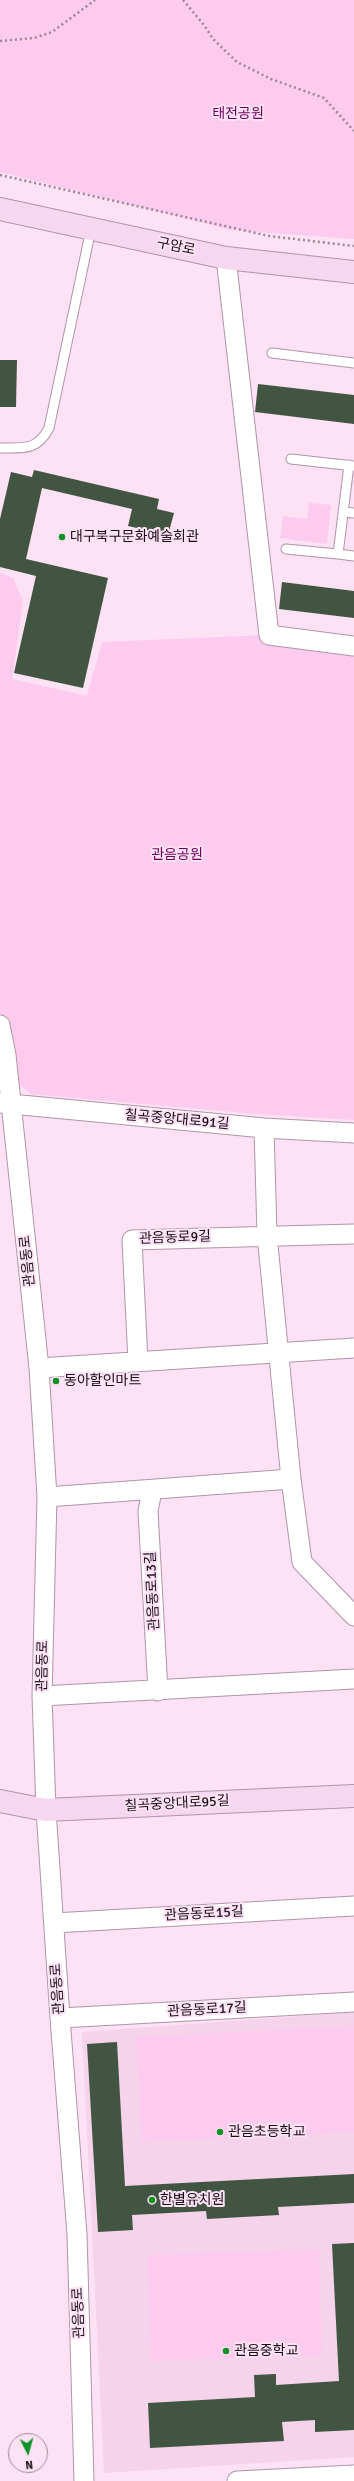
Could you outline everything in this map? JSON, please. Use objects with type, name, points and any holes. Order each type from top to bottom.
[{"type":"main road","name":"구암로","points":[[0,209],[226,258],[354,272]]},
{"type":"main road","name":"칠곡중앙대로95길","points":[[0,1801],[46,1810],[354,1796]]},
{"type":"street","points":[[226,258],[269,635],[354,646]]},
{"type":"street","name":"관음동로","points":[[0,1025],[6,1104],[39,1368],[47,1497],[42,1696],[46,1810],[60,2018],[77,2234],[84,2481]]},
{"type":"street","name":"칠곡중앙대로91길","points":[[6,1104],[264,1128],[354,1133]]},
{"type":"street","points":[[264,1128],[267,1235],[291,1480],[302,1562],[354,1616]]},
{"type":"street","name":"관음동로9길","points":[[138,1362],[132,1240],[267,1235],[354,1234]]},
{"type":"street","points":[[39,1368],[354,1348]]},
{"type":"street","points":[[47,1497],[152,1491],[291,1480]]},
{"type":"street","name":"관음동로13길","points":[[152,1491],[148,1511],[158,1691]]},
{"type":"street","points":[[42,1696],[158,1691],[354,1679]]},
{"type":"street","name":"관음동로15길","points":[[54,1923],[354,1906]]},
{"type":"street","name":"관음동로17길","points":[[60,2018],[354,2002]]},
{"type":"street","points":[[237,2481],[317,2479],[354,2475]]},
{"type":"lane","points":[[0,448],[26,448],[36,444],[43,440],[50,428],[91,229]]},
{"type":"lane","points":[[272,353],[354,363]]},
{"type":"lane","points":[[292,459],[351,465],[338,554]]},
{"type":"lane","points":[[343,512],[354,513]]},
{"type":"lane","points":[[286,549],[354,556]]},
{"type":"path","points":[[183,0],[204,25],[212,39],[237,62],[270,79],[324,98],[354,131]]},
{"type":"path","points":[[0,41],[34,38],[52,32],[93,1]]},
{"type":"path","points":[[0,175],[269,236],[354,246]]},
{"type":"shaded area","points":[[354,2012],[354,2457],[104,2473],[82,2032]]},
{"type":"green space","name":"태전공원","points":[[0,0],[354,0],[354,239],[231,230],[0,172]]},
{"type":"green space","points":[[309,503],[331,505],[327,544],[280,538],[283,516],[307,519]]},
{"type":"green space","name":"관음공원","points":[[0,573],[13,578],[23,601],[12,679],[87,696],[102,642],[269,635],[354,651],[354,1120],[257,1114],[30,1094],[19,1084],[6,1022],[0,1014]]},
{"type":"green space","points":[[354,2026],[354,2132],[142,2142],[136,2037]]},
{"type":"green space","points":[[319,2249],[322,2355],[151,2361],[148,2255]]},
{"type":"building","points":[[0,360],[17,360],[16,407],[0,407]]},
{"type":"building","points":[[258,384],[354,395],[354,424],[255,412]]},
{"type":"building","points":[[34,470],[159,499],[157,509],[174,513],[168,535],[128,526],[132,509],[42,488],[26,559],[108,578],[83,688],[14,673],[36,576],[0,567],[0,519],[11,472],[32,477]]},
{"type":"building","points":[[282,582],[354,591],[354,618],[279,609]]},
{"type":"building","points":[[117,2042],[125,2186],[354,2174],[354,2203],[278,2207],[279,2215],[207,2219],[206,2211],[132,2215],[133,2230],[98,2232],[87,2044]]},
{"type":"building","points":[[354,2243],[354,2430],[315,2432],[315,2420],[282,2422],[284,2441],[150,2448],[148,2403],[255,2397],[254,2375],[276,2374],[276,2385],[339,2381],[332,2244]]},
{"type":"place","name":"대구북구문화예술회관","points":[[62,537]]},
{"type":"place","name":"동아할인마트","points":[[56,1381]]},
{"type":"place","name":"관음초등학교","points":[[220,2132]]},
{"type":"place","name":"한별유치원","points":[[152,2200]]},
{"type":"place","name":"관음중학교","points":[[226,2351]]}]
